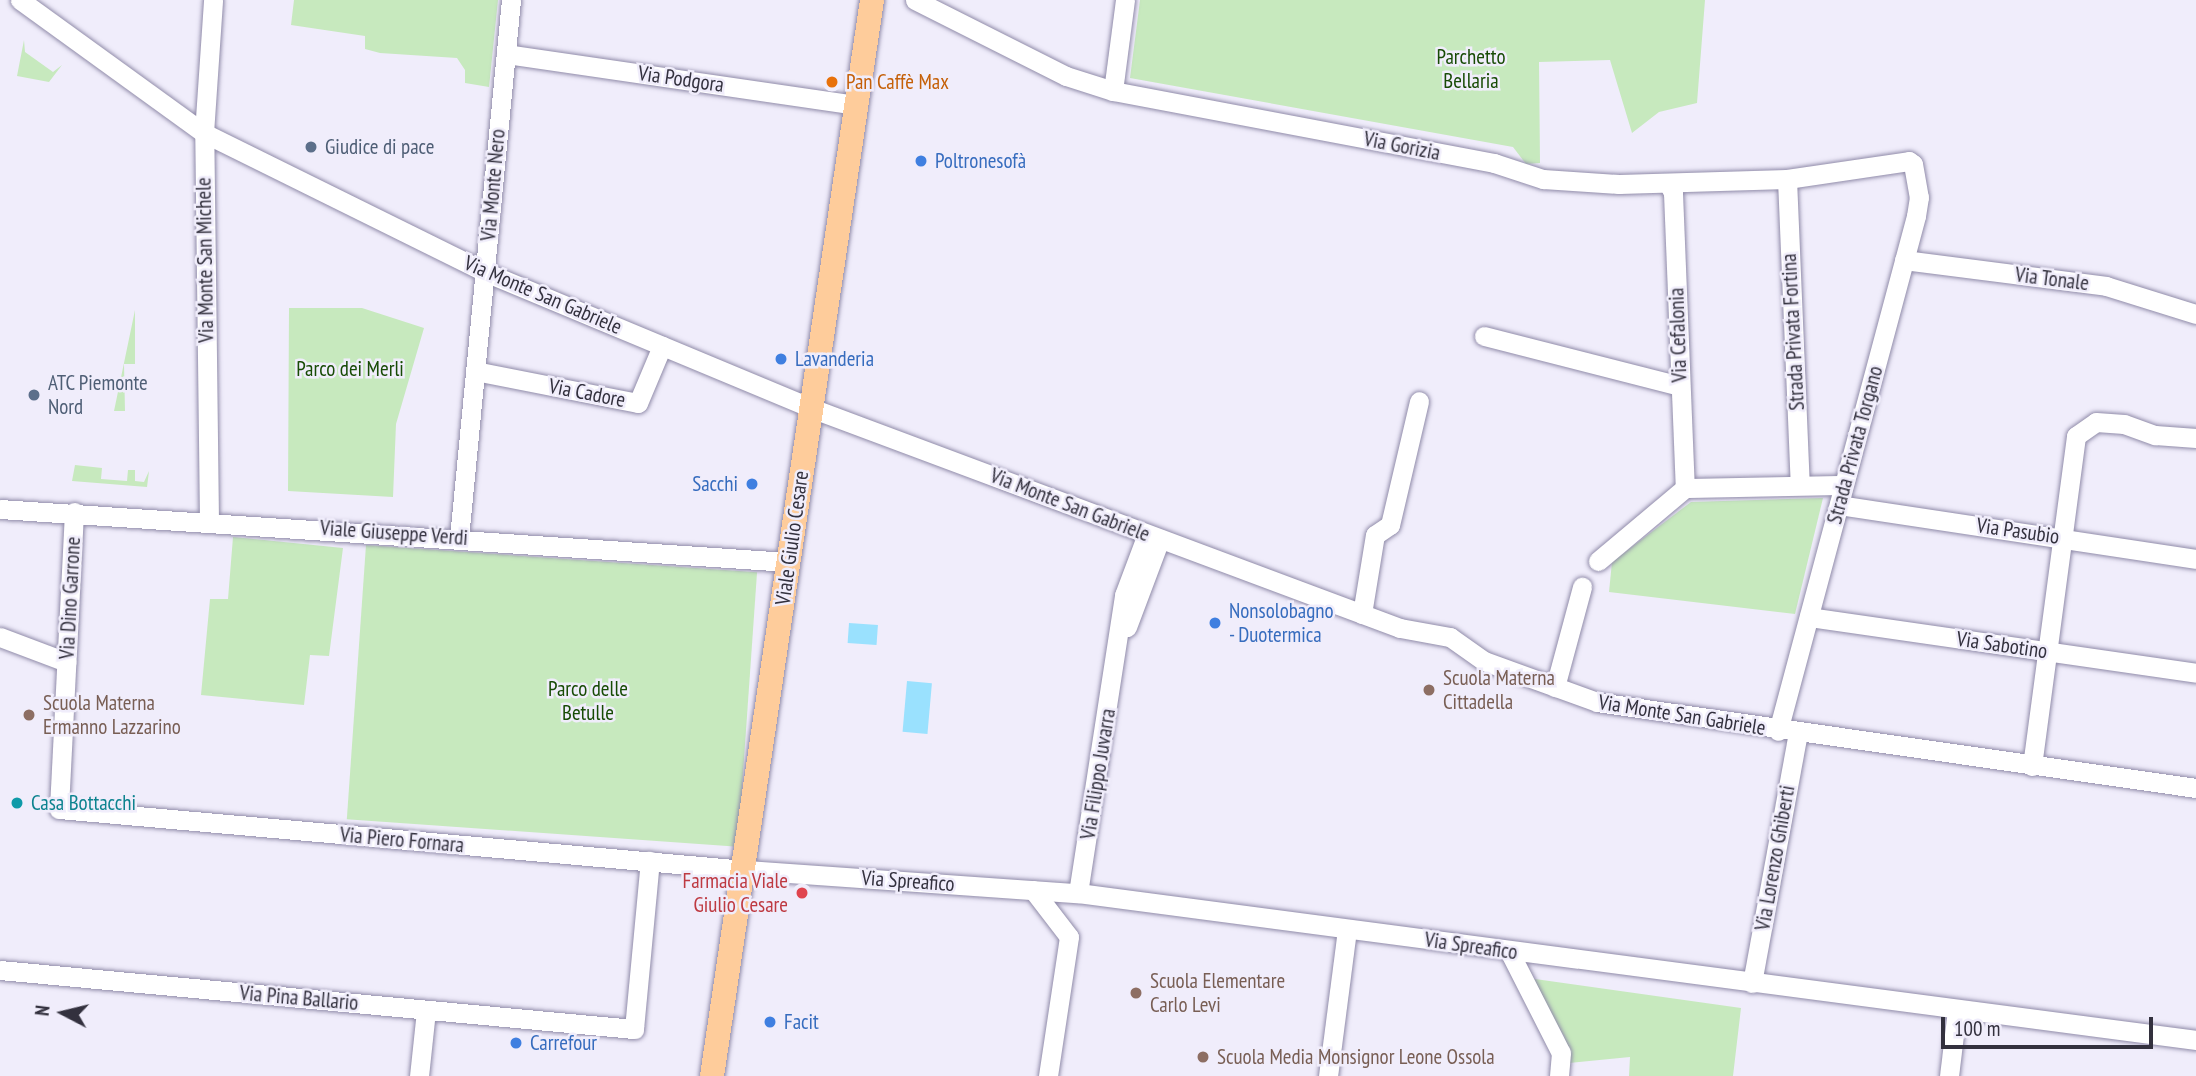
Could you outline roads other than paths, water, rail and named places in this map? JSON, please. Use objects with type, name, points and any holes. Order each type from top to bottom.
[{"type":"main road","name":"Viale Giulio Cesare","points":[[712,1076],[745,870],[872,0]]},
{"type":"street","name":"Via Monte San Gabriele","points":[[20,0],[204,133],[485,272],[811,408],[1400,628],[1450,636],[1484,660],[1555,687],[1597,702],[1788,732],[2196,788]]},
{"type":"street","name":"Via Monte San Michele","points":[[209,521],[204,133],[213,0]]},
{"type":"street","name":"Via Monte Nero","points":[[459,538],[511,0]]},
{"type":"street","points":[[1113,91],[1125,0]]},
{"type":"street","name":"Via Gorizia","points":[[921,1],[1066,76],[1113,91],[1494,163],[1543,178],[1668,183],[1787,179],[1847,174],[1909,161]]},
{"type":"street","name":"Via Podgora","points":[[506,54],[856,105]]},
{"type":"street","name":"Strada Privata Torgano","points":[[1788,732],[1809,617],[1919,197],[1913,164],[1909,161]]},
{"type":"street","name":"Strada Privata Fortina","points":[[1787,179],[1800,484]]},
{"type":"street","name":"Via Cefalonia","points":[[1668,183],[1673,193],[1685,488]]},
{"type":"street","name":"Via Tonale","points":[[1904,260],[2106,286],[2196,314]]},
{"type":"street","points":[[1484,337],[1680,386]]},
{"type":"street","name":"Via Cadore","points":[[475,372],[638,403],[662,346]]},
{"type":"street","points":[[1362,614],[1375,535],[1390,525],[1419,401]]},
{"type":"street","points":[[2032,766],[2076,436],[2096,422],[2124,424],[2155,435],[2196,438]]},
{"type":"street","points":[[1598,561],[1685,488],[1842,485]]},
{"type":"street","name":"Via Pasubio","points":[[1839,505],[2196,559]]},
{"type":"street","name":"Viale Giuseppe Verdi","points":[[0,509],[788,562]]},
{"type":"street","name":"Via Dino Garrone","points":[[59,810],[74,512]]},
{"type":"street","name":"Via Filippo Juvarra","points":[[1078,893],[1117,654],[1154,537]]},
{"type":"street","points":[[1555,687],[1582,587]]},
{"type":"street","name":"Via Sabotino","points":[[1809,617],[2196,673]]},
{"type":"street","points":[[0,637],[66,662]]},
{"type":"street","name":"Via Lorenzo Ghiberti","points":[[1752,984],[1788,732]]},
{"type":"street","name":"Via Piero Fornara","points":[[59,810],[745,870]]},
{"type":"street","name":"Via Pina Ballario","points":[[0,970],[634,1029],[650,861]]},
{"type":"street","name":"Via Spreafico","points":[[745,870],[1078,893],[1752,984],[2196,1040]]},
{"type":"street","points":[[1033,890],[1069,937],[1048,1076]]},
{"type":"street","points":[[1328,1076],[1347,930]]},
{"type":"street","points":[[1509,951],[1561,1054],[1559,1076]]},
{"type":"street","points":[[419,1076],[426,1010]]},
{"type":"street","points":[[1949,1076],[1957,1010]]},
{"type":"water","points":[[849,623],[878,625],[877,645],[848,643]]},
{"type":"water","points":[[907,681],[932,683],[927,734],[903,732]]},
{"type":"place","name":"Pan Caffè Max","points":[[832,82]]},
{"type":"place","name":"Giudice di pace","points":[[311,147]]},
{"type":"place","name":"Poltronesofà","points":[[921,161]]},
{"type":"place","name":"Lavanderia","points":[[781,359]]},
{"type":"place","name":"ATC Piemonte Nord","points":[[34,395]]},
{"type":"place","name":"Sacchi","points":[[752,484]]},
{"type":"place","name":"Nonsolobagno - Duotermica","points":[[1215,623]]},
{"type":"place","name":"Scuola Materna Cittadella","points":[[1429,690]]},
{"type":"place","name":"Scuola Materna Ermanno Lazzarino","points":[[29,715]]},
{"type":"place","name":"Casa Bottacchi","points":[[17,803]]},
{"type":"place","name":"Farmacia Viale Giulio Cesare","points":[[802,893]]},
{"type":"place","name":"Scuola Elementare Carlo Levi","points":[[1136,993]]},
{"type":"place","name":"Facit","points":[[770,1022]]},
{"type":"place","name":"Carrefour","points":[[516,1043]]},
{"type":"place","name":"Scuola Media Monsignor Leone Ossola","points":[[1203,1057]]},
{"type":"park label","name":"Parchetto Bellaria","points":[[1471,69]]},
{"type":"park label","name":"Parco dei Merli","points":[[350,369]]},
{"type":"park label","name":"Parco delle Betulle","points":[[588,701]]}]
